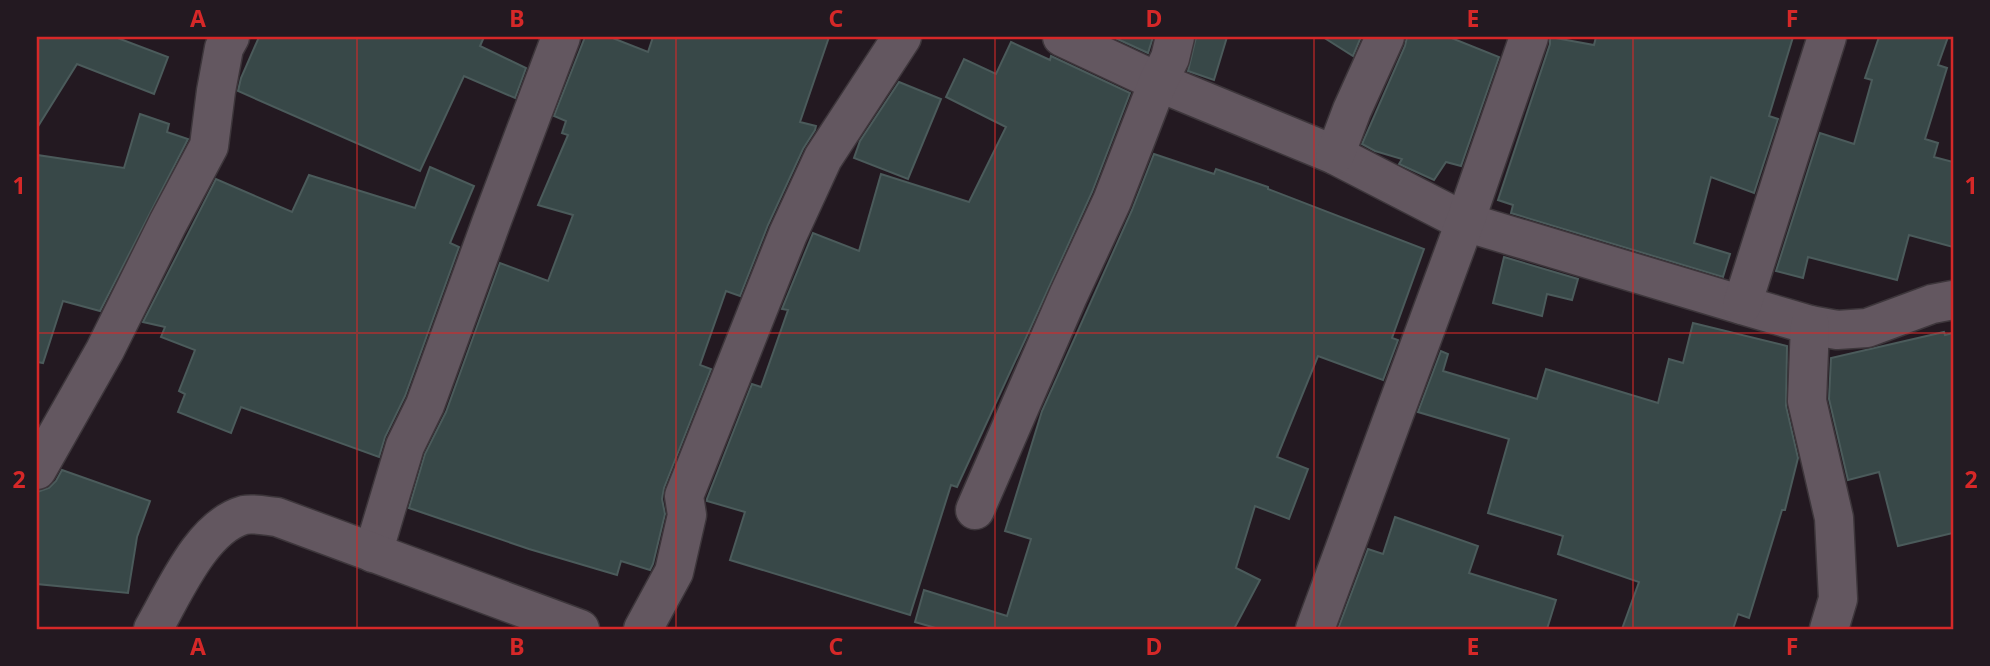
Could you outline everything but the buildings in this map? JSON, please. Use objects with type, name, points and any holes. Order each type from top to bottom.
[{"type":"street","points":[[37,470],[105,350],[209,146],[224,48],[230,37]]},
{"type":"street","points":[[373,553],[405,446],[425,405],[561,37]]},
{"type":"street","points":[[643,629],[674,572],[687,515],[684,496],[788,234],[824,158],[902,37]]},
{"type":"street","points":[[1062,37],[1158,82],[1335,155],[1465,222],[1742,305],[1837,330],[1867,328],[1932,304],[1953,300]]},
{"type":"street","points":[[975,510],[1112,201],[1170,58],[1175,37]]},
{"type":"street","points":[[1335,155],[1385,37]]},
{"type":"street","points":[[1315,629],[1465,222],[1529,37]]},
{"type":"street","points":[[1742,305],[1827,37]]},
{"type":"street","points":[[1810,325],[1807,401],[1833,518],[1838,599],[1829,629]]},
{"type":"street","points":[[153,629],[204,543],[227,522],[247,514],[277,517],[580,629]]}]
